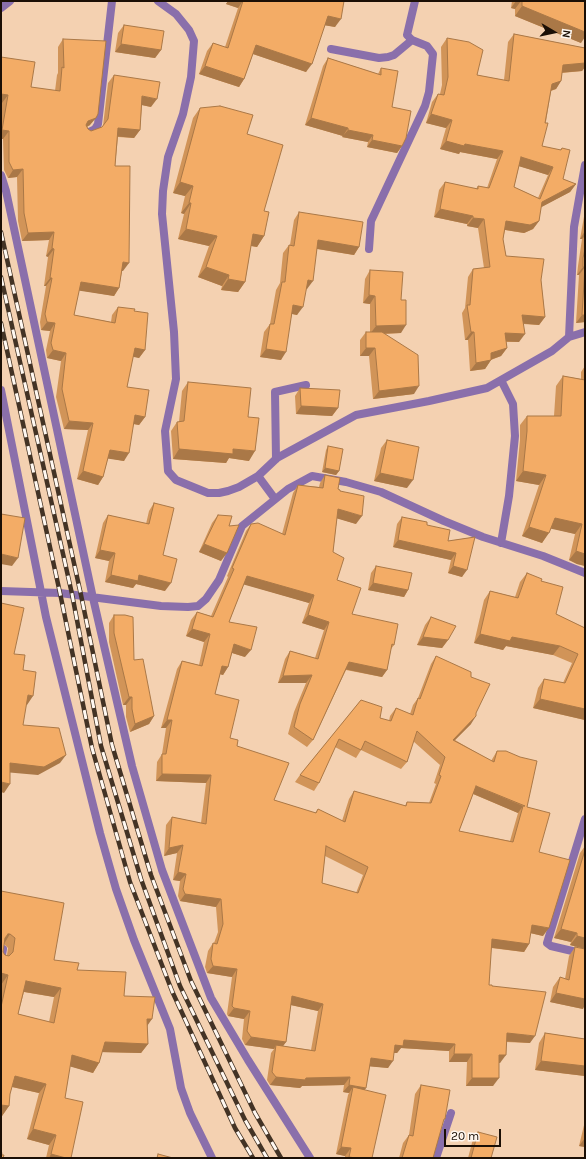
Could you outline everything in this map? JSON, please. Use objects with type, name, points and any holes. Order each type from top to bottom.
[{"type":"street","points":[[1,8],[10,1]]},
{"type":"street","points":[[86,133],[94,130],[98,124],[112,1]]},
{"type":"street","points":[[158,1],[176,14],[189,30],[194,41],[191,78],[188,92],[183,114],[168,158],[163,191],[162,214],[174,332],[176,379],[165,431],[168,471],[176,480],[208,493],[228,491],[260,479],[276,459],[356,415],[429,402],[487,388],[502,382],[552,351],[569,337],[585,332]]},
{"type":"street","points":[[369,249],[371,221],[425,106],[429,92],[433,54],[427,46],[412,40],[407,35],[415,1]]},
{"type":"street","points":[[331,49],[379,58],[388,57],[394,55],[412,40]]},
{"type":"street","points":[[569,337],[574,227],[585,165]]},
{"type":"street","points":[[1,175],[9,206],[93,598],[132,766],[162,870],[211,998],[310,1158]]},
{"type":"street","points":[[501,543],[509,496],[515,436],[513,404],[502,382]]},
{"type":"street","points":[[276,459],[275,392],[306,385]]},
{"type":"street","points":[[1,390],[41,593],[100,834],[116,889],[134,940],[170,1029],[181,1088],[190,1113],[212,1158]]},
{"type":"street","points":[[1,590],[60,593],[161,606],[198,606],[206,599],[219,580],[242,526],[274,496],[312,476],[346,482],[381,492],[444,521],[501,543],[543,556],[585,573]]},
{"type":"street","points":[[260,479],[274,496]]},
{"type":"street","points":[[585,819],[547,943],[551,946],[585,954]]},
{"type":"street","points":[[1,960],[3,949]]},
{"type":"street","points":[[436,1158],[451,1113]]},
{"type":"building","points":[[243,1],[344,1],[341,19],[328,16],[312,64],[256,45],[244,79],[205,66],[213,43],[228,48]]},
{"type":"building","points":[[522,1],[585,1],[585,32],[522,6]]},
{"type":"building","points":[[124,25],[164,31],[161,50],[121,44]]},
{"type":"building","points":[[514,34],[585,48],[585,63],[563,65],[561,81],[552,84],[545,123],[548,123],[542,146],[561,150],[562,148],[570,150],[563,179],[576,184],[542,202],[539,221],[530,225],[506,221],[503,239],[506,256],[544,259],[541,280],[545,317],[522,315],[525,334],[505,333],[507,348],[491,353],[491,360],[476,363],[474,332],[471,332],[467,305],[470,305],[473,269],[490,267],[484,219],[473,218],[473,216],[440,209],[445,182],[478,189],[478,186],[489,188],[503,151],[465,144],[464,146],[446,141],[452,120],[431,114],[438,94],[444,95],[448,77],[447,38],[469,42],[483,50],[477,75],[509,81]],"holes":[[[521,157],[553,167],[540,199],[514,187]]]},
{"type":"building","points":[[63,39],[106,41],[98,114],[96,118],[88,121],[86,125],[91,131],[102,127],[108,119],[114,75],[160,82],[157,99],[142,96],[140,130],[118,128],[115,166],[130,166],[129,263],[123,262],[119,288],[81,282],[74,315],[115,323],[118,307],[135,309],[134,311],[148,313],[145,350],[135,348],[127,387],[149,390],[145,417],[135,415],[129,453],[110,450],[103,477],[83,471],[93,423],[69,421],[62,389],[66,353],[53,350],[51,343],[55,323],[47,322],[45,314],[52,278],[50,278],[54,249],[52,248],[54,232],[28,233],[24,213],[23,169],[13,170],[9,162],[9,131],[2,130],[8,95],[1,94],[1,57],[35,62],[31,87],[60,91],[62,67],[64,68]]},
{"type":"building","points":[[328,58],[381,75],[381,68],[398,71],[392,107],[411,111],[406,138],[402,146],[372,140],[373,135],[348,130],[348,128],[311,118]]},
{"type":"building","points":[[220,106],[253,115],[247,134],[283,145],[264,211],[269,212],[264,236],[253,234],[245,282],[228,279],[229,275],[206,267],[217,236],[186,229],[191,203],[189,203],[193,186],[180,182],[200,108]]},
{"type":"building","points":[[299,212],[363,222],[359,247],[318,240],[313,281],[308,280],[303,307],[293,305],[286,352],[266,349],[270,324],[274,324],[282,282],[285,282],[289,245],[294,246]]},
{"type":"building","points":[[585,249],[585,267],[583,267],[583,258]]},
{"type":"building","points":[[585,267],[585,315],[582,315]]},
{"type":"building","points":[[370,270],[403,272],[401,300],[406,300],[406,325],[376,326],[375,296],[369,295]]},
{"type":"building","points":[[366,332],[382,332],[418,355],[419,386],[379,391],[375,348],[366,348]]},
{"type":"building","points":[[563,376],[585,380],[585,554],[576,551],[582,524],[555,518],[549,533],[529,527],[546,475],[523,471],[527,416],[561,416]]},
{"type":"building","points":[[188,382],[251,388],[248,417],[259,418],[255,451],[233,449],[233,454],[179,449],[177,422],[184,421]]},
{"type":"building","points":[[300,388],[340,390],[338,408],[301,406]]},
{"type":"building","points":[[387,440],[419,447],[413,480],[380,473]]},
{"type":"building","points":[[328,446],[343,449],[339,471],[325,468]]},
{"type":"building","points":[[325,475],[340,478],[338,489],[340,491],[364,496],[362,516],[338,509],[333,552],[344,558],[337,580],[361,588],[352,614],[398,624],[387,670],[349,662],[313,740],[294,727],[300,704],[312,675],[283,676],[290,651],[318,659],[329,622],[308,615],[314,595],[247,576],[229,622],[257,627],[251,650],[234,644],[228,667],[222,666],[215,694],[239,700],[230,738],[238,740],[237,746],[289,763],[274,800],[316,813],[318,809],[345,822],[354,791],[406,806],[407,802],[431,803],[441,776],[439,775],[445,757],[417,731],[407,762],[365,741],[361,750],[339,739],[319,783],[300,775],[361,700],[382,707],[380,718],[391,721],[396,708],[413,715],[418,698],[420,699],[436,656],[471,672],[471,677],[490,684],[476,713],[476,716],[453,740],[494,762],[497,751],[506,751],[520,757],[537,761],[527,807],[550,813],[539,852],[570,860],[549,928],[532,925],[529,944],[492,939],[489,985],[546,992],[535,1036],[507,1033],[506,1055],[499,1055],[499,1078],[472,1078],[472,1054],[454,1054],[455,1044],[404,1040],[403,1046],[395,1045],[393,1061],[371,1058],[366,1088],[349,1085],[350,1077],[306,1078],[305,1080],[276,1077],[272,1072],[276,1045],[315,1051],[323,1004],[292,996],[286,1042],[251,1037],[247,1031],[250,1011],[234,1008],[232,1006],[237,969],[213,966],[211,959],[213,943],[217,944],[223,924],[221,899],[185,894],[183,889],[186,874],[178,872],[183,845],[169,848],[172,817],[206,824],[211,775],[162,774],[162,754],[166,754],[172,720],[167,720],[182,661],[202,666],[210,634],[192,629],[197,612],[213,617],[234,569],[232,568],[251,524],[258,523],[285,535],[298,485],[323,488]],"holes":[[[476,786],[525,806],[523,806],[513,842],[459,831]],[[326,846],[368,867],[358,893],[322,883]]]},
{"type":"building","points":[[154,503],[174,508],[163,555],[177,559],[171,583],[139,575],[138,581],[111,575],[115,553],[100,550],[108,515],[149,524]]},
{"type":"building","points":[[1,514],[25,518],[18,558],[1,554]]},
{"type":"building","points":[[218,515],[232,516],[229,526],[239,525],[227,553],[204,544]]},
{"type":"building","points":[[402,517],[427,522],[427,525],[450,530],[448,541],[475,537],[467,570],[453,566],[456,553],[398,540]]},
{"type":"building","points":[[376,566],[412,573],[408,590],[373,583]]},
{"type":"building","points":[[527,573],[542,579],[541,581],[563,587],[556,614],[585,628],[585,709],[540,699],[544,679],[565,683],[578,654],[560,646],[512,637],[510,641],[480,634],[490,591],[518,598]]},
{"type":"building","points":[[1,603],[24,608],[14,654],[25,655],[23,670],[36,672],[33,696],[28,695],[23,725],[59,728],[66,755],[44,767],[10,763],[10,784],[1,782]]},
{"type":"building","points":[[114,615],[133,617],[134,660],[143,659],[154,716],[135,724],[132,709],[132,697],[129,697],[114,633]]},
{"type":"building","points":[[431,617],[456,626],[448,640],[423,637]]},
{"type":"building","points":[[585,850],[585,938],[577,936],[577,933],[561,929]]},
{"type":"building","points":[[1,891],[64,903],[54,960],[79,963],[77,970],[126,972],[124,996],[155,997],[152,1019],[147,1019],[148,1044],[105,1042],[99,1063],[72,1055],[65,1098],[83,1102],[71,1158],[51,1154],[56,1135],[33,1129],[46,1084],[15,1076],[10,1094],[9,1106],[1,1105],[1,1007],[8,975],[1,973]],"holes":[[[8,934],[15,938],[13,952],[9,956],[5,955],[3,952],[5,938]],[[26,981],[61,988],[54,1023],[18,1014]]]},
{"type":"building","points":[[575,947],[585,949],[585,999],[556,993],[560,977],[569,980]]},
{"type":"building","points":[[545,1033],[585,1039],[585,1066],[541,1061]]},
{"type":"building","points":[[421,1085],[450,1090],[445,1119],[433,1158],[402,1158],[409,1135],[413,1136]]},
{"type":"building","points":[[353,1087],[386,1095],[372,1158],[349,1157],[351,1148],[341,1147]]},
{"type":"building","points":[[478,1132],[497,1137],[491,1158],[471,1158]]},
{"type":"building","points":[[1,1148],[2,1155],[4,1155],[3,1158],[1,1158]]},
{"type":"building","points":[[158,1154],[173,1158],[157,1158]]},
{"type":"railway","points":[[1,232],[81,595],[112,745],[151,875],[191,981],[255,1113],[281,1158]]},
{"type":"railway","points":[[1,277],[72,594],[101,746],[141,879],[180,986],[245,1120],[267,1158]]},
{"type":"railway","points":[[1,323],[92,748],[130,882],[172,991],[235,1128],[253,1158]]}]
